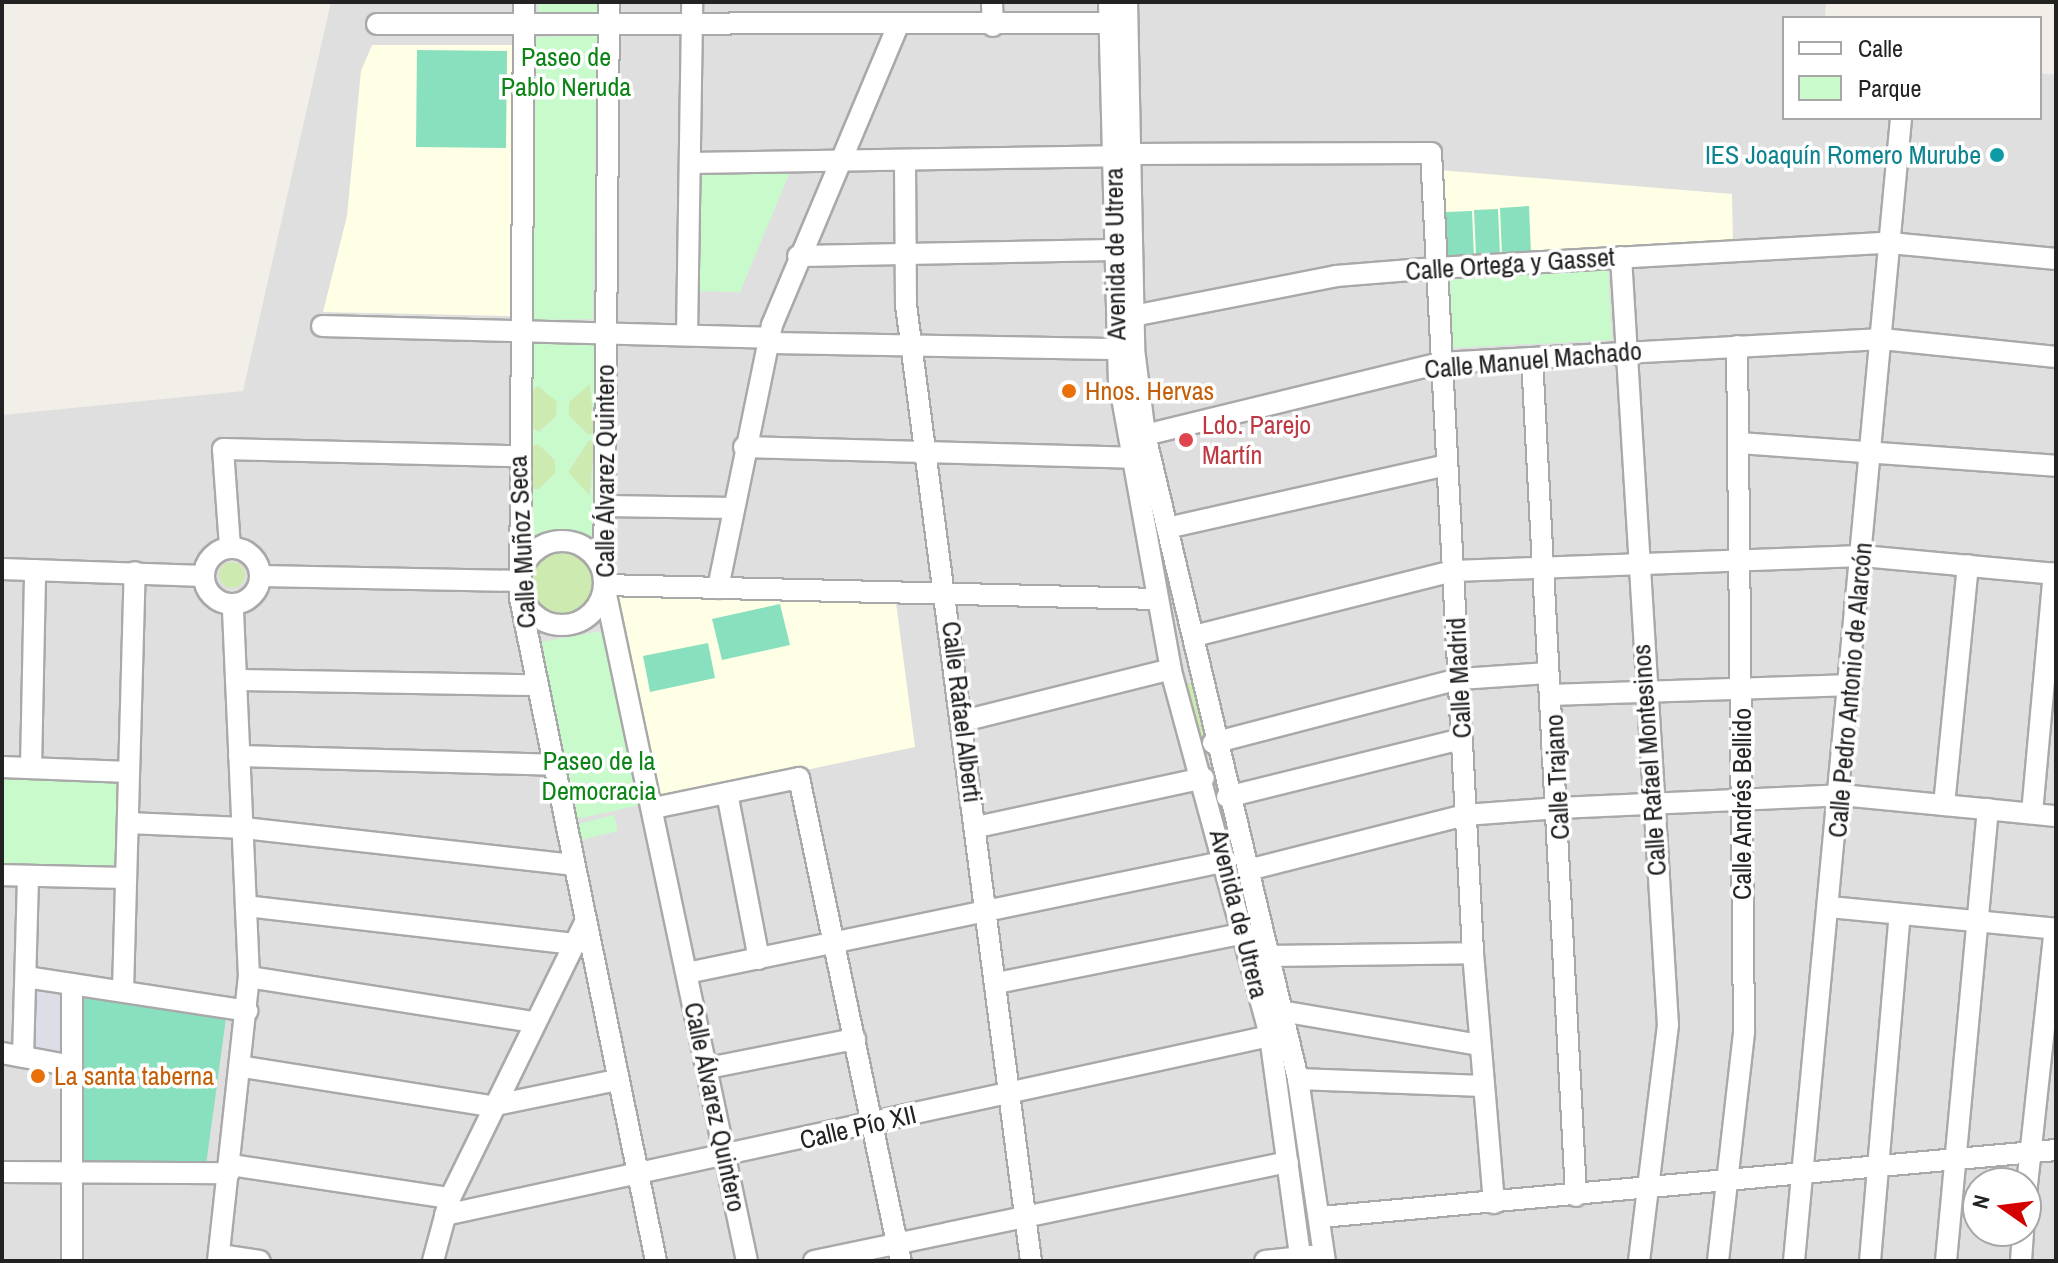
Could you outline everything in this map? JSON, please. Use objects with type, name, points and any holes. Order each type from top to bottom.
[{"type":"street","name":"Calle Muñoz Seca","points":[[524,2],[517,456],[520,581],[534,685],[656,1261]]},
{"type":"street","name":"Calle Álvarez Quintero","points":[[609,2],[604,585],[654,808],[747,1261]]},
{"type":"street","points":[[687,335],[692,2]]},
{"type":"street","points":[[992,2],[993,26]]},
{"type":"street","name":"Avenida de Utrera","points":[[1109,2],[1133,316],[1126,349],[1194,636],[1213,743],[1248,870],[1298,1079],[1313,1159],[1325,1255]]},
{"type":"street","name":"Avenida de Utrera","points":[[1127,2],[1116,250],[1126,349],[1131,458],[1171,670],[1227,861],[1270,1036],[1300,1258]]},
{"type":"street","points":[[377,24],[897,27],[1110,23]]},
{"type":"street","points":[[718,588],[768,340],[798,256],[897,27]]},
{"type":"street","name":"Calle Pedro Antonio de Alarcón","points":[[1794,1261],[1841,795],[1901,120]]},
{"type":"street","name":"Calle Madrid","points":[[1122,155],[1431,153],[1473,953],[1494,1203]]},
{"type":"street","points":[[690,163],[905,163],[1122,155]]},
{"type":"street","name":"Calle Rafael Alberti","points":[[905,163],[911,346],[928,453],[1031,1261]]},
{"type":"street","name":"Calle Ortega y Gasset","points":[[1133,316],[1336,276],[1436,268],[1890,243],[2056,259]]},
{"type":"street","points":[[798,256],[1116,250]]},
{"type":"street","name":"Calle Rafael Montesinos","points":[[1621,257],[1643,691],[1668,1025],[1651,1191],[1639,1261]]},
{"type":"street","points":[[322,326],[606,332],[911,346],[1126,349]]},
{"type":"street","name":"Calle Manuel Machado","points":[[1145,435],[1440,363],[1882,339],[2056,357]]},
{"type":"street","name":"Calle Andrés Bellido","points":[[1718,1261],[1744,1032],[1737,346]]},
{"type":"street","name":"Calle Trajano","points":[[1532,358],[1548,673],[1559,808],[1576,1196]]},
{"type":"street","points":[[1739,443],[1872,449],[2056,466]]},
{"type":"street","points":[[744,447],[1131,458]]},
{"type":"street","points":[[230,547],[223,449],[517,456]]},
{"type":"street","points":[[1167,528],[1447,465]]},
{"type":"street","points":[[605,506],[733,508]]},
{"type":"street","points":[[562,541],[591,553],[604,585],[591,613],[559,625],[529,608],[520,581],[533,553],[562,541]]},
{"type":"street","points":[[204,576],[215,553],[230,547],[248,552],[261,576]]},
{"type":"street","points":[[1194,636],[1453,571],[1862,556],[2055,574],[2032,813]]},
{"type":"street","points":[[1944,805],[1968,565]]},
{"type":"street","points":[[2,569],[204,576]]},
{"type":"street","points":[[31,768],[35,570]]},
{"type":"street","points":[[123,991],[135,572]]},
{"type":"street","points":[[204,576],[215,599],[233,605],[249,599],[261,576]]},
{"type":"street","points":[[261,576],[520,581]]},
{"type":"street","points":[[604,585],[1156,599],[1164,589],[1181,590]]},
{"type":"street","points":[[233,605],[249,977],[244,1067],[219,1258],[260,1261]]},
{"type":"street","points":[[963,721],[1171,670],[1183,677],[1198,671]]},
{"type":"street","points":[[1213,743],[1459,679],[1548,673]]},
{"type":"street","points":[[236,680],[534,685]]},
{"type":"street","points":[[1552,695],[1851,685]]},
{"type":"street","points":[[1227,797],[1462,739]]},
{"type":"street","points":[[239,756],[552,765]]},
{"type":"street","points":[[2,767],[129,772]]},
{"type":"street","points":[[654,808],[799,778],[875,1124],[898,1252]]},
{"type":"street","points":[[977,827],[1204,778]]},
{"type":"street","points":[[727,793],[759,959]]},
{"type":"street","points":[[1248,870],[1465,815],[1559,808],[1841,795],[2056,816]]},
{"type":"street","points":[[1946,1261],[1988,809]]},
{"type":"street","points":[[128,823],[244,828],[573,865]]},
{"type":"street","points":[[687,973],[835,945],[1227,861]]},
{"type":"street","points":[[2,875],[126,878]]},
{"type":"street","points":[[23,1057],[28,876]]},
{"type":"street","points":[[246,906],[573,944]]},
{"type":"street","points":[[1829,907],[2056,929],[2028,1167]]},
{"type":"street","points":[[1870,1261],[1900,914]]},
{"type":"street","points":[[433,1261],[448,1206],[491,1106],[584,924]]},
{"type":"street","points":[[997,983],[1245,933]]},
{"type":"street","points":[[1268,956],[1473,953]]},
{"type":"street","points":[[26,977],[247,1011]]},
{"type":"street","points":[[249,977],[533,1022]]},
{"type":"street","points":[[72,984],[72,1261]]},
{"type":"street","points":[[1281,1011],[1480,1045]]},
{"type":"street","name":"Calle Pío XII","points":[[448,1206],[638,1175],[1270,1036]]},
{"type":"street","points":[[708,1068],[855,1039]]},
{"type":"street","points":[[2,1053],[72,1066]]},
{"type":"street","points":[[244,1067],[491,1106],[617,1080]]},
{"type":"street","points":[[1298,1079],[1483,1086]]},
{"type":"street","points":[[1321,1217],[1651,1191],[1955,1156],[2056,1150]]},
{"type":"street","points":[[814,1261],[898,1252],[1025,1215],[1313,1159]]},
{"type":"street","points":[[2,1172],[230,1169],[448,1206]]},
{"type":"street","points":[[1265,1261],[1325,1255]]},
{"type":"shaded area","points":[[331,2],[1826,2],[1825,16],[1782,16],[1782,120],[2042,120],[2042,73],[2056,75],[2056,1261],[2,1261],[2,415],[243,391]]},
{"type":"shaded area","points":[[372,45],[514,45],[510,316],[323,312],[347,216],[361,71]]},
{"type":"shaded area","points":[[1439,170],[1732,194],[1733,245],[1444,261]]},
{"type":"shaded area","points":[[615,595],[896,603],[915,747],[658,801]]},
{"type":"shaded area","points":[[33,987],[62,991],[62,1053],[33,1047]]},
{"type":"green space","name":"Paseo de Pablo Neruda","points":[[538,2],[597,2],[597,15],[538,15]]},
{"type":"green space","name":"Paseo de Pablo Neruda","points":[[597,35],[593,319],[533,320],[536,37]]},
{"type":"green space","points":[[417,50],[507,51],[506,148],[416,147]]},
{"type":"green space","points":[[697,171],[790,172],[740,292],[695,291]]},
{"type":"green space","points":[[1529,206],[1531,254],[1502,255],[1500,208]]},
{"type":"green space","points":[[1498,209],[1500,255],[1476,256],[1474,210]]},
{"type":"green space","points":[[1472,211],[1474,257],[1447,258],[1445,212]]},
{"type":"green space","points":[[1608,264],[1612,340],[1452,348],[1448,273]]},
{"type":"green space","points":[[529,342],[600,343],[594,542],[562,532],[529,542]],"holes":[[[590,384],[594,432],[589,435],[569,416],[569,402]],[[538,386],[557,402],[556,416],[539,432],[531,427],[531,391]],[[589,440],[595,442],[590,496],[568,472]],[[538,444],[555,460],[555,473],[538,490],[530,487],[530,448]]]},
{"type":"green space","points":[[590,383],[594,432],[589,435],[569,416],[569,402]]},
{"type":"green space","points":[[538,386],[557,401],[556,416],[538,432],[531,427],[531,390]]},
{"type":"green space","points":[[589,440],[595,442],[589,496],[568,473]]},
{"type":"green space","points":[[538,443],[555,461],[555,474],[538,490],[530,487],[530,448]]},
{"type":"green space","points":[[556,550],[568,550],[580,555],[590,565],[595,583],[593,596],[580,611],[568,616],[556,616],[544,611],[534,601],[529,589],[529,577],[534,565],[544,555]]},
{"type":"green space","points":[[232,562],[241,566],[245,575],[241,584],[232,588],[223,584],[219,575],[223,566]]},
{"type":"green space","points":[[780,604],[790,645],[722,660],[712,619]]},
{"type":"green space","name":"Paseo de la Democracia","points":[[602,631],[640,805],[573,820],[540,642]]},
{"type":"green space","points":[[708,643],[715,678],[650,692],[643,656]]},
{"type":"green space","points":[[1195,682],[1211,756],[1207,757],[1184,684]]},
{"type":"green space","points":[[2,775],[123,778],[119,871],[2,867]]},
{"type":"green space","points":[[614,815],[618,831],[581,840],[578,824]]},
{"type":"green space","points":[[81,997],[226,1018],[206,1165],[81,1164]]},
{"type":"place","name":"IES Joaquín Romero Murube","points":[[1997,155]]},
{"type":"place","name":"Hnos. Hervas","points":[[1069,391]]},
{"type":"place","name":"Ldo. Parejo Martín","points":[[1186,440]]},
{"type":"place","name":"La santa taberna","points":[[38,1076]]}]
